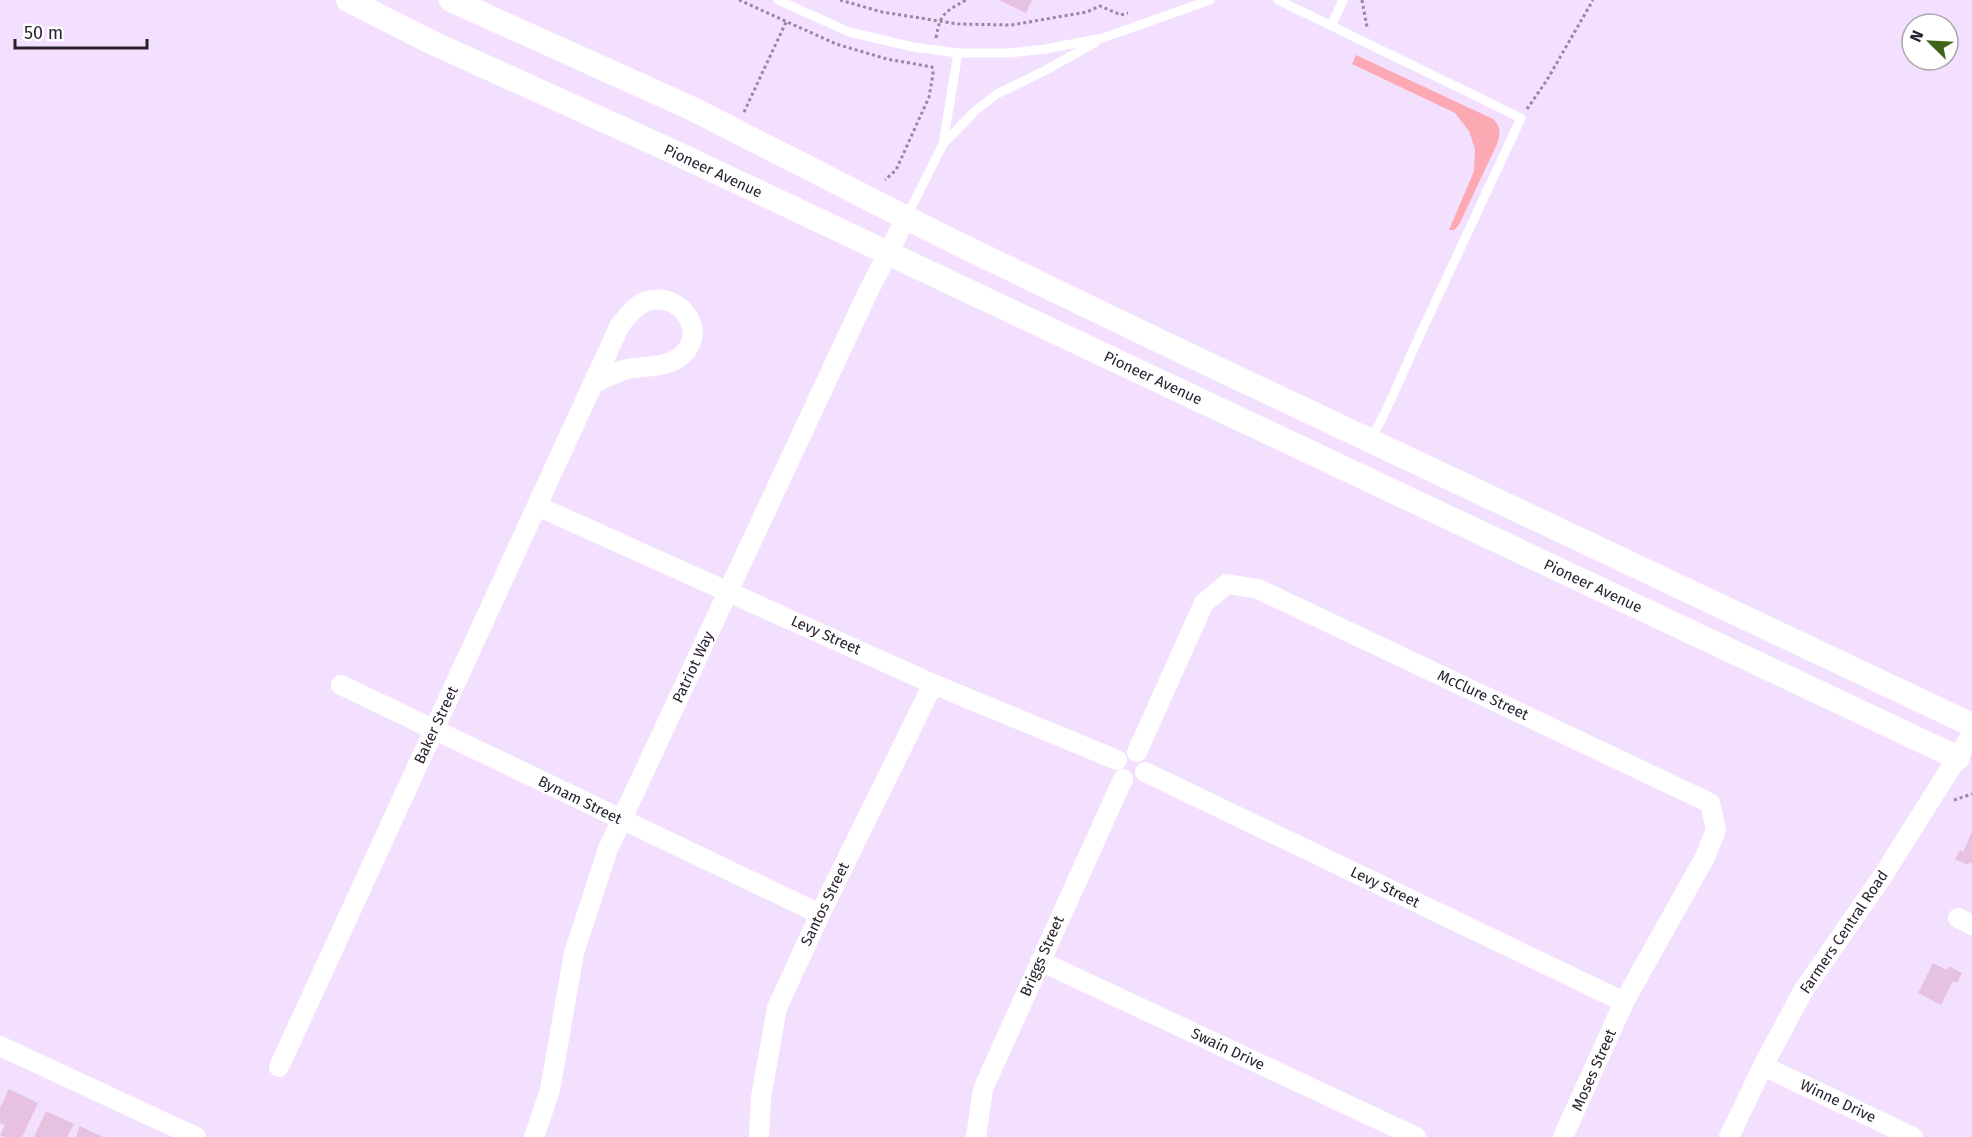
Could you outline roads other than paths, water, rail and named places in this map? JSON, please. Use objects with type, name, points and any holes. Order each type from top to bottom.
[{"type":"street","name":"Pioneer Avenue","points":[[348,0],[433,43],[676,153],[1965,761]]},
{"type":"street","points":[[451,0],[693,109],[907,216],[942,236],[1170,346],[1972,725]]},
{"type":"street","name":"Patriot Way","points":[[534,1137],[550,1090],[574,953],[608,849],[887,253],[907,216]]},
{"type":"street","name":"Baker Street","points":[[279,1067],[593,383],[620,325],[632,311],[645,302],[664,299],[679,305],[689,317],[693,333],[688,349],[675,360],[652,367],[626,370],[593,383]]},
{"type":"street","points":[[1241,420],[1261,415],[1352,457],[1370,440]]},
{"type":"street","name":"Levy Street","points":[[537,506],[1120,770]]},
{"type":"street","name":"McClure Street","points":[[1137,752],[1204,603],[1227,584],[1258,589],[1710,803],[1716,830],[1705,857],[1624,1002]]},
{"type":"street","name":"Santos Street","points":[[759,1137],[761,1097],[777,1008],[820,914],[933,684]]},
{"type":"street","name":"Bynam Street","points":[[340,686],[820,914]]},
{"type":"street","name":"Farmers Central Road","points":[[1729,1137],[1803,991],[1965,761],[1972,734]]},
{"type":"street","points":[[1127,751],[1137,752],[1144,758],[1145,772],[1133,781],[1120,770],[1127,751]]},
{"type":"street","name":"Briggs Street","points":[[976,1137],[983,1089],[1040,961],[1120,770]]},
{"type":"street","name":"Levy Street","points":[[1145,772],[1624,1002]]},
{"type":"street","name":"Swain Drive","points":[[1040,961],[1416,1137]]},
{"type":"street","name":"Moses Street","points":[[1563,1137],[1624,1002]]},
{"type":"street","points":[[0,1046],[196,1137]]},
{"type":"street","name":"Winne Drive","points":[[1763,1066],[1913,1137]]},
{"type":"lane","points":[[778,0],[849,32],[879,40],[958,53],[1045,50],[1103,38],[1210,0]]},
{"type":"lane","points":[[1278,0],[1521,118],[1383,417],[1370,440]]},
{"type":"lane","points":[[1331,26],[1343,0]]},
{"type":"lane","points":[[943,144],[977,109],[998,94],[1103,38]]},
{"type":"lane","points":[[907,216],[943,144],[958,53]]}]
